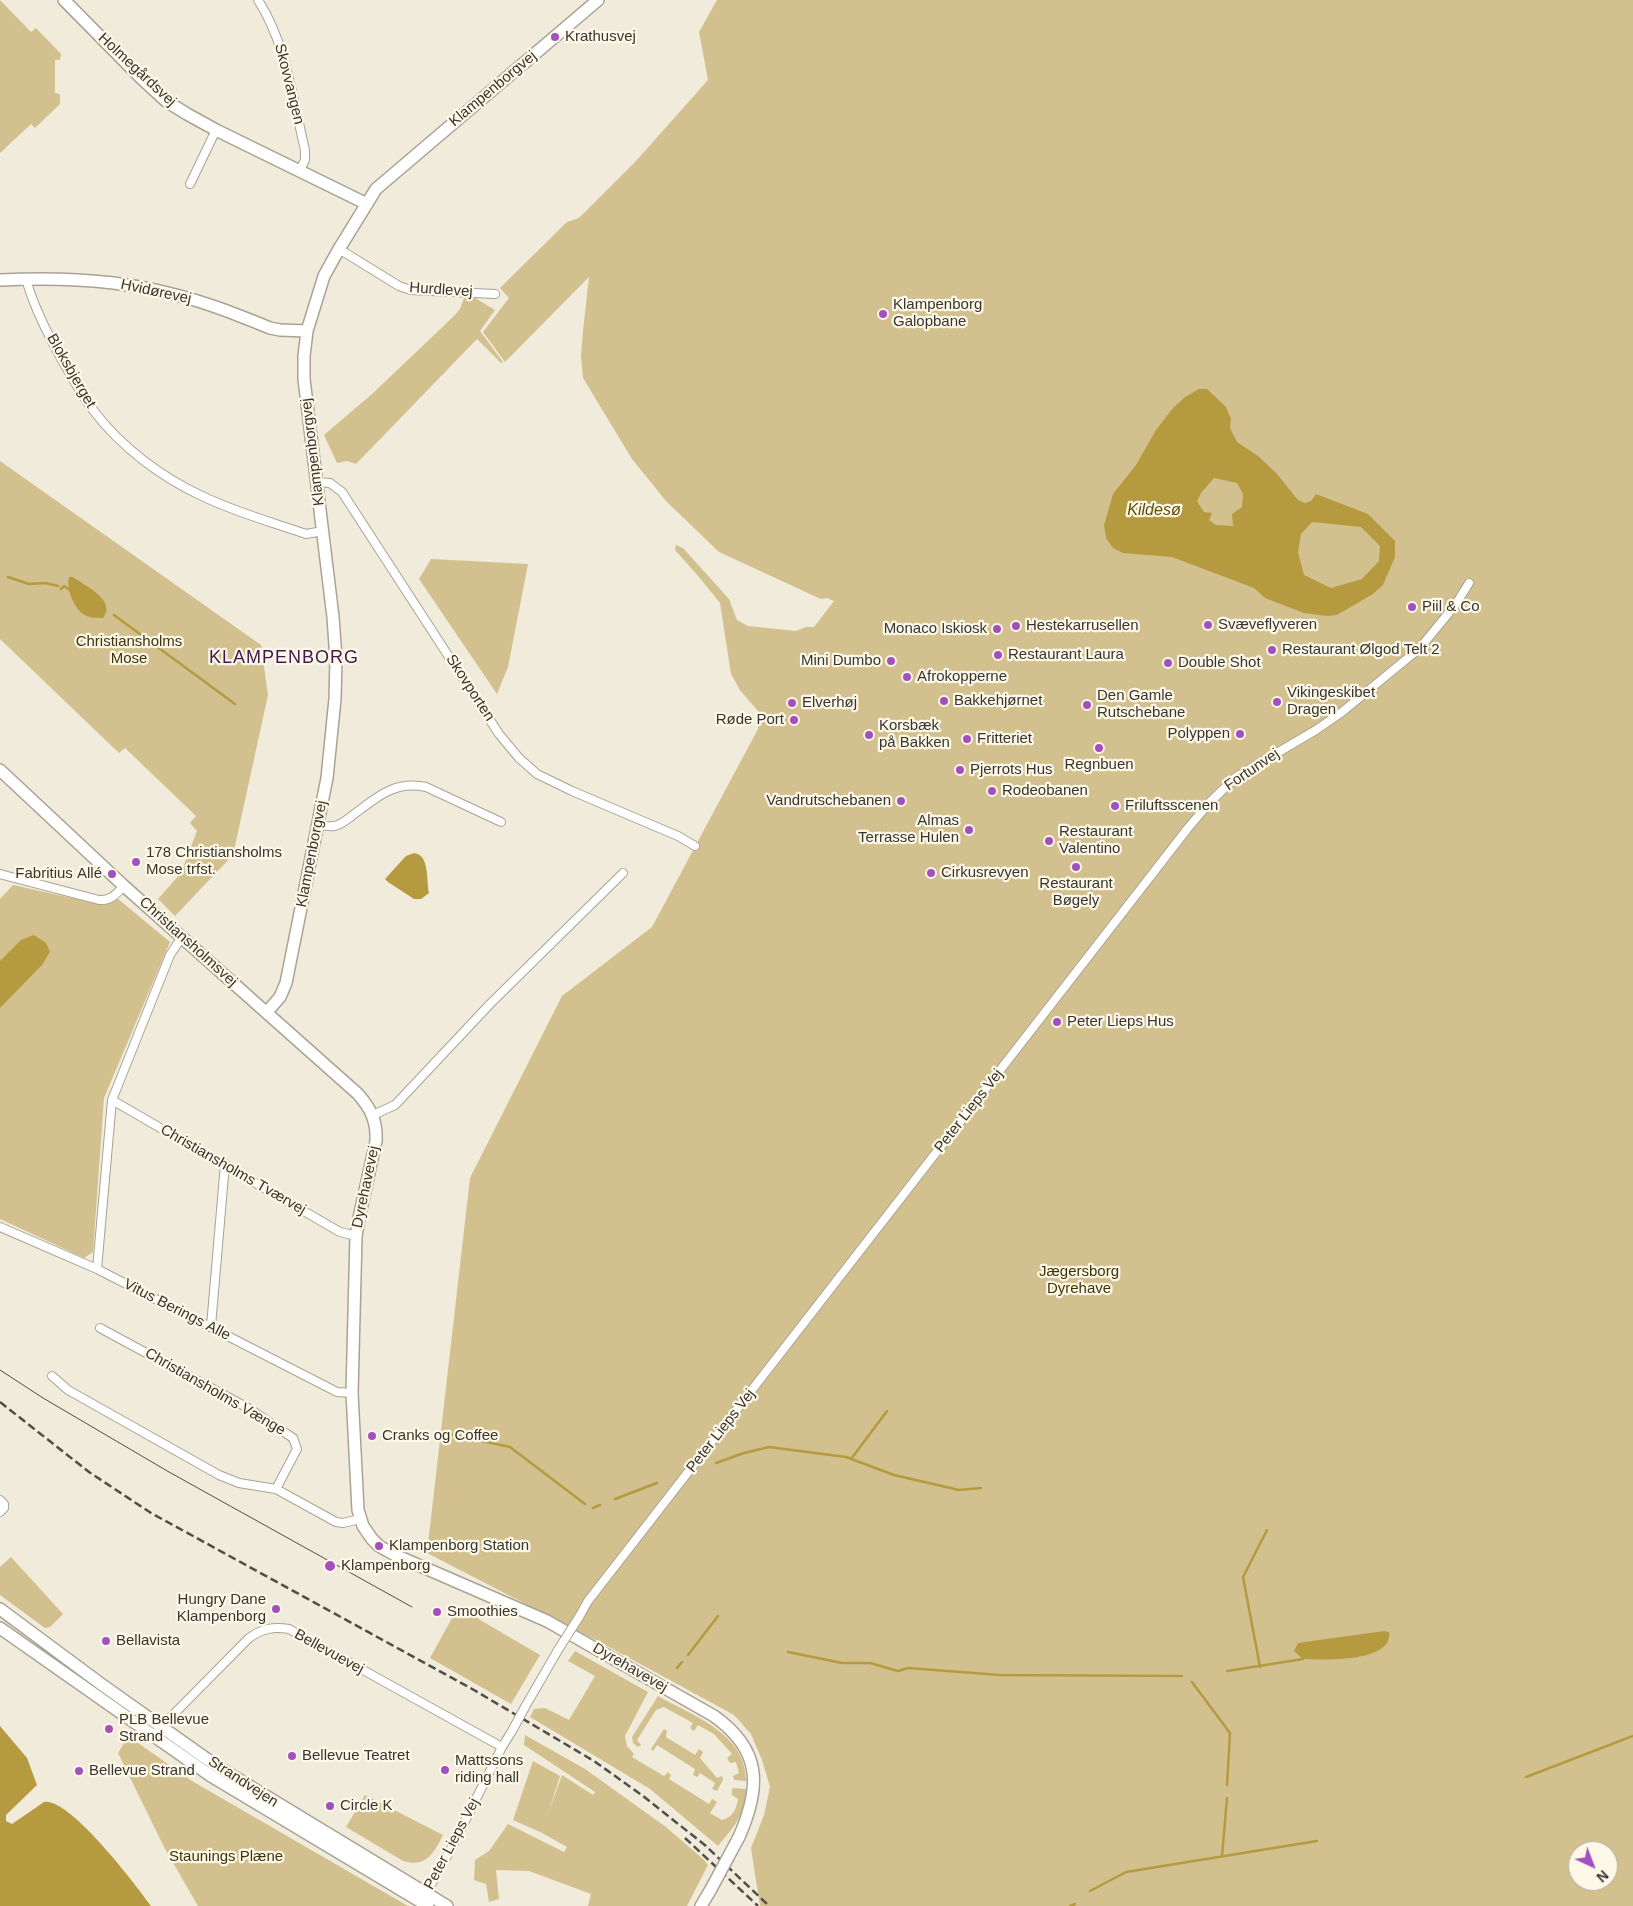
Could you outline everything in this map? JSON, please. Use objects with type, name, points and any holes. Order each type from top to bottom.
[{"type":"street","name":"Holmegårdsvej","points":[[64,0],[166,101],[216,130],[367,204]]},
{"type":"street","name":"Skovvangen","points":[[258,0],[278,38],[306,150],[305,160],[299,172]]},
{"type":"street","name":"Klampenborgvej","points":[[267,1012],[280,997],[286,983],[327,778],[335,700],[333,617],[304,379],[307,331],[324,276],[376,190],[598,0]]},
{"type":"street","points":[[190,184],[216,130]]},
{"type":"street","name":"Hurdlevej","points":[[339,249],[398,286],[412,290],[495,294]]},
{"type":"street","name":"Bloksbjerget","points":[[26,279],[31,297],[80,392],[94,411],[127,447],[180,485],[204,497],[306,534],[323,531]]},
{"type":"street","name":"Hvidørevej","points":[[0,280],[73,279],[130,286],[170,293],[203,302],[270,328],[307,331]]},
{"type":"street","name":"Skovporten","points":[[316,482],[330,483],[342,492],[500,734],[519,758],[537,774],[678,836],[695,846]]},
{"type":"street","name":"Fortunvej","points":[[1064,988],[1188,828],[1220,791],[1236,778],[1316,730],[1385,678],[1420,648],[1456,604],[1470,583]]},
{"type":"street","name":"Christiansholmsvej","points":[[0,770],[124,886],[358,1094],[373,1115]]},
{"type":"street","points":[[318,825],[334,826],[339,824],[376,797],[389,790],[413,784],[426,787],[501,822]]},
{"type":"street","points":[[0,874],[99,900],[106,900],[115,895],[124,886]]},
{"type":"street","points":[[373,1115],[395,1105],[490,1004],[623,874]]},
{"type":"street","points":[[97,1269],[112,1100],[170,955],[182,936]]},
{"type":"street","name":"Peter Lieps Vej","points":[[425,1900],[502,1747],[588,1601],[1064,988]]},
{"type":"street","name":"Christiansholms Tværvej","points":[[112,1100],[340,1232],[356,1236]]},
{"type":"street","name":"Dyrehavevej","points":[[373,1115],[377,1129],[376,1141],[358,1218],[356,1236],[352,1393],[360,1519],[372,1539],[385,1550],[547,1621],[714,1716],[728,1726],[738,1737],[748,1753],[753,1769],[752,1803],[739,1837],[701,1906]]},
{"type":"street","points":[[210,1326],[225,1164]]},
{"type":"street","name":"Vitus Berings Alle","points":[[0,1227],[97,1269],[337,1392],[352,1393]]},
{"type":"street","name":"Christiansholms Vænge","points":[[100,1328],[239,1404],[293,1438],[297,1449],[276,1489]]},
{"type":"street","points":[[52,1376],[68,1390],[219,1475],[239,1483],[276,1489],[336,1522],[351,1522],[360,1519]]},
{"type":"street","points":[[0,1500],[4,1504],[4,1508],[0,1512]]},
{"type":"street","name":"Strandvejen","points":[[0,1609],[218,1767],[425,1900]]},
{"type":"street","name":"Bellevuevej","points":[[152,1736],[249,1638],[259,1631],[280,1627],[289,1629],[502,1747]]},
{"type":"street","name":"Strandvejen","points":[[0,1628],[211,1776],[425,1900],[447,1906]]},
{"type":"green space","points":[[0,0],[31,32],[36,28],[61,54],[60,60],[55,60],[55,93],[60,94],[60,104],[35,128],[31,124],[0,153]]},
{"type":"green space","name":"Jægersborg Dyrehave","points":[[717,0],[1633,0],[1633,1906],[760,1906],[751,1848],[764,1815],[770,1787],[762,1760],[751,1734],[734,1715],[609,1647],[427,1553],[470,1178],[562,996],[652,927],[758,729],[758,711],[740,690],[731,674],[720,603],[675,550],[676,545],[683,548],[729,599],[737,620],[748,626],[796,631],[806,627],[814,627],[834,601],[827,598],[821,599],[719,552],[666,501],[632,459],[583,378],[581,356],[589,277],[505,362],[483,332],[509,298],[500,288],[567,222],[579,218],[636,161],[708,80],[699,32]]},
{"type":"green space","points":[[464,298],[475,298],[495,310],[480,331],[503,362],[501,363],[477,339],[356,464],[347,461],[337,463],[324,435],[372,394],[453,317],[460,309]]},
{"type":"green space","name":"Christiansholms Mose","points":[[0,461],[261,645],[268,695],[233,855],[175,916],[158,899],[181,873],[197,831],[190,823],[196,816],[125,748],[119,753],[0,639]]},
{"type":"green space","points":[[431,559],[528,564],[508,667],[497,694],[419,579]]},
{"type":"green space","points":[[13,885],[104,905],[117,898],[170,942],[104,1098],[93,1252],[84,1258],[0,1219],[0,899]]},
{"type":"green space","points":[[11,1557],[63,1614],[50,1627],[45,1628],[0,1595],[0,1567]]},
{"type":"green space","points":[[458,1607],[540,1655],[511,1704],[430,1658]]},
{"type":"green space","points":[[575,1651],[648,1692],[625,1736],[627,1746],[634,1754],[632,1757],[664,1776],[668,1772],[671,1775],[669,1779],[709,1804],[712,1799],[717,1802],[710,1813],[722,1820],[731,1815],[736,1806],[738,1799],[732,1795],[732,1788],[746,1789],[742,1813],[734,1827],[718,1846],[650,1789],[530,1717],[534,1709],[545,1708],[569,1720],[595,1676],[568,1661]]},
{"type":"green space","points":[[658,1696],[701,1719],[727,1738],[737,1750],[744,1764],[746,1781],[734,1780],[733,1776],[739,1773],[736,1762],[730,1763],[727,1758],[732,1754],[714,1734],[698,1725],[694,1731],[690,1728],[693,1723],[664,1707],[656,1710],[637,1740],[641,1745],[638,1747],[633,1743],[632,1737]]},
{"type":"green space","points":[[664,1729],[667,1731],[666,1737],[695,1755],[699,1749],[703,1752],[700,1758],[717,1778],[722,1776],[723,1780],[717,1791],[712,1789],[715,1783],[700,1773],[697,1777],[693,1775],[695,1769],[657,1745],[653,1751],[651,1749]]},
{"type":"green space","points":[[525,1735],[585,1769],[666,1827],[704,1860],[708,1865],[687,1906],[588,1906],[591,1894],[529,1871],[496,1870],[499,1899],[489,1902],[486,1884],[474,1880],[475,1860],[489,1851],[508,1824],[564,1852],[567,1847],[513,1820],[533,1761],[560,1776],[548,1814],[562,1775],[593,1795],[595,1792],[524,1745]]},
{"type":"green space","name":"Staunings Plæne","points":[[127,1738],[131,1738],[192,1781],[408,1906],[198,1906],[164,1847],[118,1753]]},
{"type":"green space","points":[[365,1795],[443,1835],[432,1853],[423,1861],[411,1863],[403,1861],[346,1827]]},
{"type":"water","name":"Kildesø","points":[[1199,389],[1207,389],[1226,407],[1231,419],[1230,428],[1237,442],[1258,456],[1277,474],[1298,500],[1305,503],[1311,501],[1316,494],[1368,514],[1395,541],[1395,557],[1383,585],[1373,594],[1337,615],[1327,616],[1304,613],[1265,598],[1254,588],[1172,557],[1123,553],[1113,548],[1106,538],[1104,525],[1113,494],[1136,465],[1156,430],[1173,408],[1185,397]],"holes":[[[1214,478],[1237,483],[1243,494],[1242,507],[1232,514],[1233,526],[1216,525],[1209,520],[1212,513],[1204,512],[1197,501],[1201,493]],[[1312,522],[1361,527],[1380,546],[1379,561],[1362,579],[1331,588],[1304,575],[1298,552],[1301,534]]]},
{"type":"water","points":[[69,577],[73,577],[103,599],[106,611],[103,618],[87,616],[79,611],[69,592]]},
{"type":"water","points":[[414,853],[423,858],[426,869],[429,893],[421,899],[414,899],[385,879],[406,856]]},
{"type":"water","points":[[34,935],[46,943],[50,952],[42,965],[0,1008],[0,961],[21,940]]},
{"type":"water","points":[[1384,1631],[1389,1632],[1387,1642],[1380,1649],[1355,1658],[1303,1659],[1294,1651],[1298,1643]]},
{"type":"water","points":[[0,1726],[27,1758],[37,1785],[6,1815],[6,1821],[12,1824],[44,1802],[55,1804],[69,1813],[101,1844],[151,1906],[0,1906]]},
{"type":"waterway","points":[[8,577],[29,584],[45,583],[58,586]]},
{"type":"waterway","points":[[61,589],[64,586],[70,590]]},
{"type":"waterway","points":[[114,615],[235,704]]},
{"type":"waterway","points":[[851,1459],[887,1411]]},
{"type":"waterway","points":[[445,1433],[510,1447],[585,1504]]},
{"type":"waterway","points":[[716,1463],[769,1447],[846,1457],[894,1475],[959,1490],[981,1488]]},
{"type":"waterway","points":[[615,1499],[657,1483]]},
{"type":"waterway","points":[[593,1508],[600,1505]]},
{"type":"waterway","points":[[1260,1667],[1243,1577],[1267,1530]]},
{"type":"waterway","points":[[688,1655],[718,1616]]},
{"type":"waterway","points":[[788,1652],[842,1663],[870,1663],[898,1671],[908,1668],[1000,1675],[1182,1676]]},
{"type":"waterway","points":[[1227,1671],[1303,1659]]},
{"type":"waterway","points":[[677,1668],[682,1662]]},
{"type":"waterway","points":[[1192,1682],[1230,1733],[1227,1785]]},
{"type":"waterway","points":[[1526,1777],[1633,1736]]},
{"type":"waterway","points":[[1222,1856],[1227,1798]]},
{"type":"waterway","points":[[1090,1891],[1126,1872],[1317,1841]]},
{"type":"waterway","points":[[1070,1906],[1075,1904]]},
{"type":"tram line","points":[[0,1370],[43,1398],[169,1472],[412,1607]]},
{"type":"railway","points":[[0,1402],[89,1472],[151,1513],[474,1690],[594,1761],[643,1796],[706,1846],[769,1906]]},
{"type":"railway","points":[[685,1838],[758,1906]]},
{"type":"place","name":"Krathusvej","points":[[555,37]]},
{"type":"place","name":"Klampenborg Galopbane","points":[[883,314]]},
{"type":"place","name":"Piil & Co","points":[[1412,607]]},
{"type":"place","name":"Svæveflyveren","points":[[1208,625]]},
{"type":"place","name":"Hestekarrusellen","points":[[1016,626]]},
{"type":"place","name":"Monaco Iskiosk","points":[[997,629]]},
{"type":"place","name":"Restaurant Ølgod Telt 2","points":[[1272,650]]},
{"type":"place","name":"Restaurant Laura","points":[[998,655]]},
{"type":"place","name":"Mini Dumbo","points":[[891,661]]},
{"type":"place","name":"Double Shot","points":[[1168,663]]},
{"type":"place","name":"Afrokopperne","points":[[907,677]]},
{"type":"place","name":"Bakkehjørnet","points":[[944,701]]},
{"type":"place","name":"Vikingeskibet Dragen","points":[[1277,702]]},
{"type":"place","name":"Elverhøj","points":[[792,703]]},
{"type":"place","name":"Den Gamle Rutschebane","points":[[1087,705]]},
{"type":"place","name":"Røde Port","points":[[794,720]]},
{"type":"place","name":"Polyppen","points":[[1240,734]]},
{"type":"place","name":"Korsbæk på Bakken","points":[[869,735]]},
{"type":"place","name":"Fritteriet","points":[[967,739]]},
{"type":"place","name":"Regnbuen","points":[[1099,748]]},
{"type":"place","name":"Pjerrots Hus","points":[[960,770]]},
{"type":"place","name":"Rodeobanen","points":[[992,791]]},
{"type":"place","name":"Vandrutschebanen","points":[[901,801]]},
{"type":"place","name":"Friluftsscenen","points":[[1115,806]]},
{"type":"place","name":"Almas Terrasse Hulen","points":[[969,830]]},
{"type":"place","name":"Restaurant Valentino","points":[[1049,841]]},
{"type":"place","name":"178 Christiansholms Mose trfst.","points":[[136,862]]},
{"type":"place","name":"Restaurant Bøgely","points":[[1076,867]]},
{"type":"place","name":"Cirkusrevyen","points":[[931,873]]},
{"type":"place","name":"Fabritius Allé","points":[[112,874]]},
{"type":"place","name":"Peter Lieps Hus","points":[[1057,1022]]},
{"type":"place","name":"Cranks og Coffee","points":[[372,1436]]},
{"type":"place","name":"Klampenborg Station","points":[[379,1546]]},
{"type":"place","name":"Klampenborg","points":[[330,1566]]},
{"type":"place","name":"Hungry Dane Klampenborg","points":[[276,1609]]},
{"type":"place","name":"Smoothies","points":[[437,1612]]},
{"type":"place","name":"Bellavista","points":[[106,1641]]},
{"type":"place","name":"PLB Bellevue Strand","points":[[109,1729]]},
{"type":"place","name":"Bellevue Teatret","points":[[292,1756]]},
{"type":"place","name":"Mattssons riding hall","points":[[445,1770]]},
{"type":"place","name":"Bellevue Strand","points":[[79,1771]]},
{"type":"place","name":"Circle K","points":[[330,1806]]},
{"type":"district","name":"KLAMPENBORG","points":[[284,658]]}]
